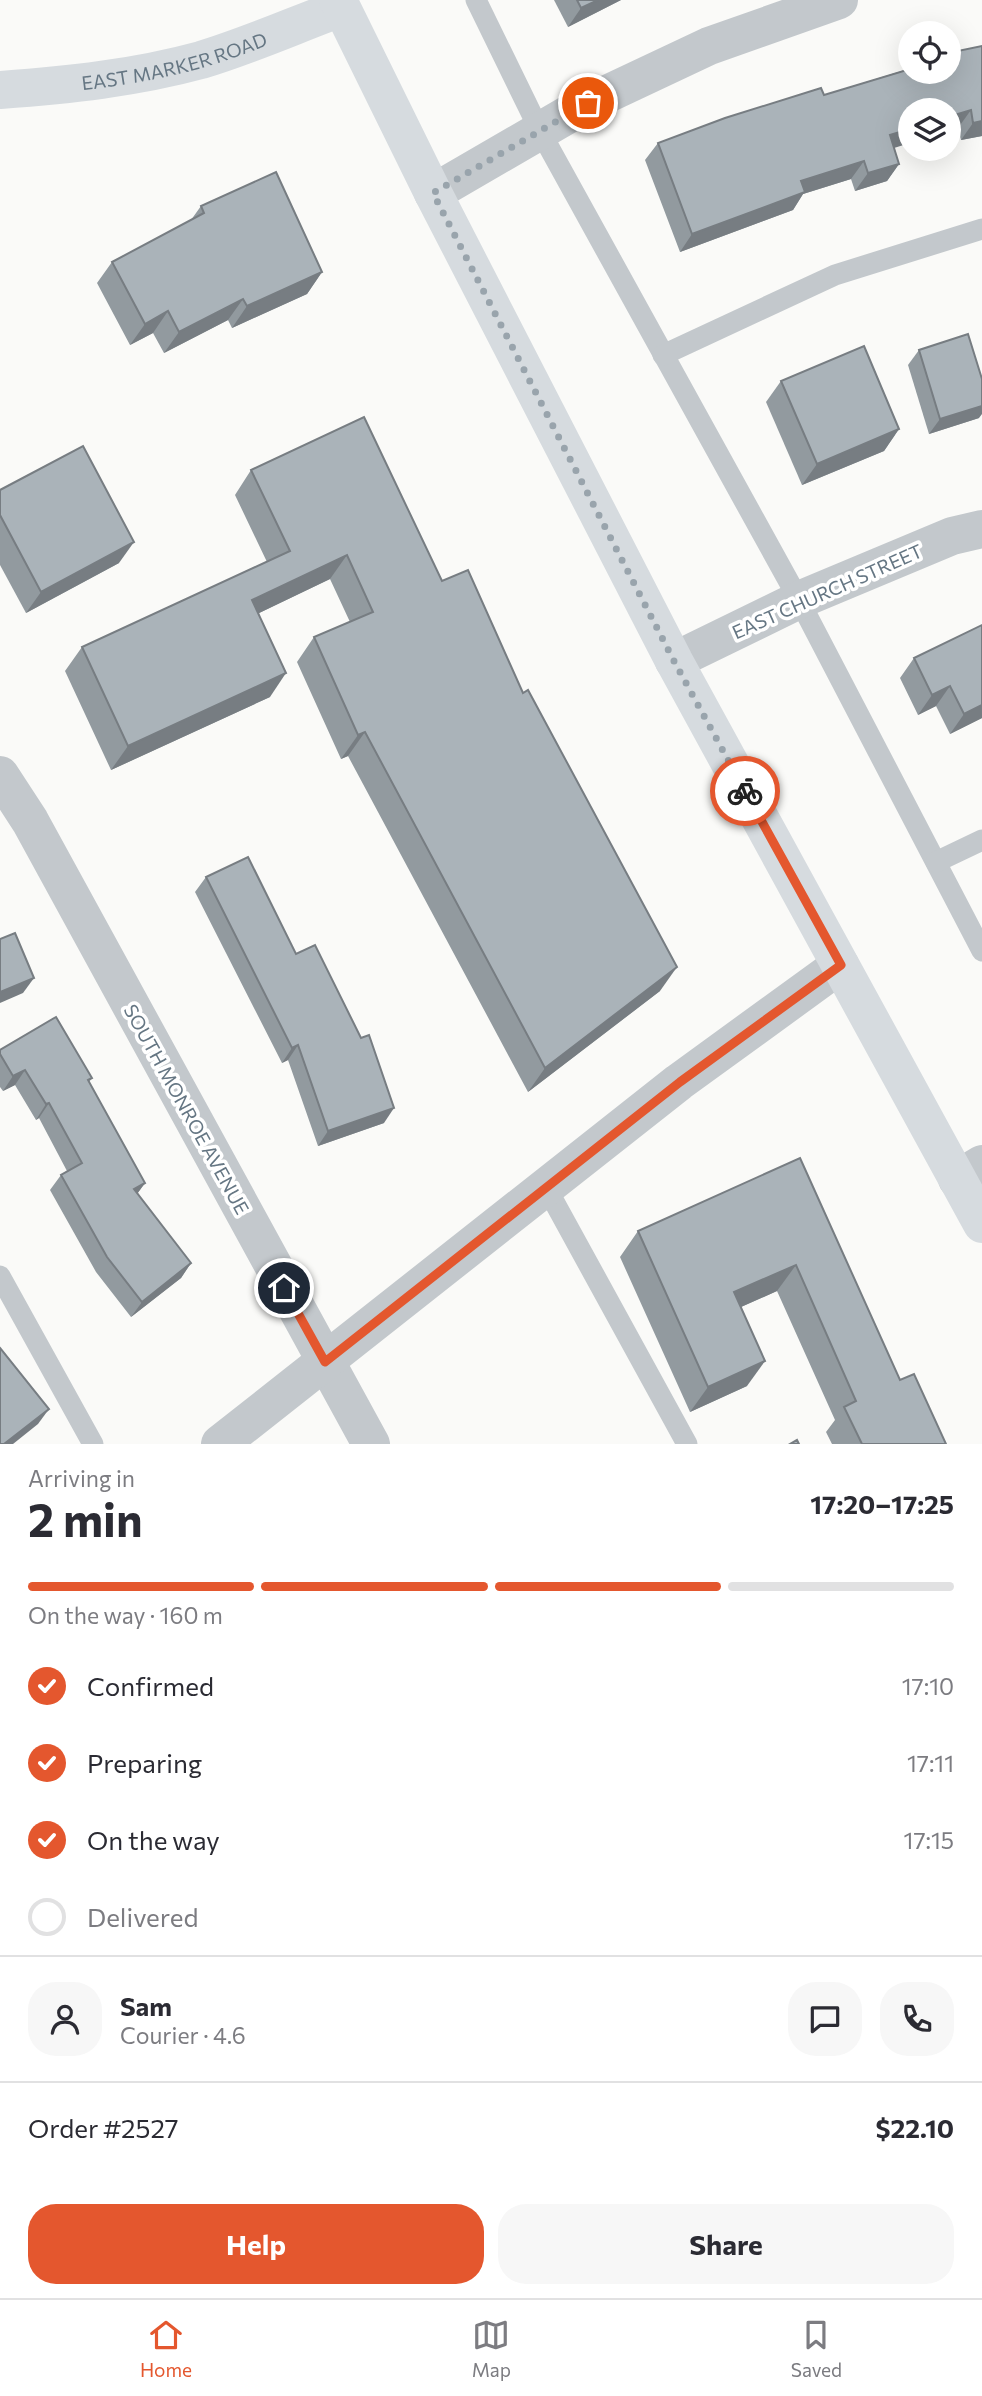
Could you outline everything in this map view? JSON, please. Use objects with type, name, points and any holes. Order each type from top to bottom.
[{"type":"main road","name":"EAST MARKER ROAD","points":[[0,90],[73,85],[140,75],[203,59],[340,4]]},
{"type":"main road","points":[[340,4],[433,193],[674,661],[841,965],[970,1172],[982,1224]]},
{"type":"street","points":[[433,193],[588,103],[709,46],[839,0]]},
{"type":"street","name":"EAST CHURCH STREET","points":[[674,661],[799,600],[952,536],[982,529]]},
{"type":"street","name":"SOUTH MONROE AVENUE","points":[[0,775],[30,821],[371,1444]]},
{"type":"street","points":[[220,1444],[680,1082],[841,965]]},
{"type":"lane","points":[[476,0],[540,131],[799,600],[982,951]]},
{"type":"lane","points":[[663,355],[835,275],[982,229]]},
{"type":"lane","points":[[936,862],[982,840]]},
{"type":"lane","points":[[546,1187],[687,1444]]},
{"type":"lane","points":[[0,1276],[93,1444]]},
{"type":"building","points":[[577,0],[598,0],[581,8]]},
{"type":"building","points":[[982,46],[982,121],[973,123],[971,110],[961,113],[961,98],[898,98],[898,133],[890,135],[899,164],[868,173],[864,161],[801,181],[805,192],[692,234],[658,143],[725,118],[821,88],[824,95],[898,73],[898,84],[961,84],[961,50]]},
{"type":"building","points":[[276,172],[322,272],[247,306],[243,299],[179,332],[168,311],[145,324],[112,262],[204,213],[201,206]]},
{"type":"building","points":[[968,334],[982,379],[982,406],[940,419],[919,350]]},
{"type":"building","points":[[864,346],[899,429],[817,464],[781,381]]},
{"type":"building","points":[[364,417],[442,581],[468,570],[523,693],[528,690],[677,967],[545,1068],[365,732],[358,735],[314,637],[373,612],[347,555],[252,600],[286,673],[128,746],[82,647],[290,551],[251,470]]},
{"type":"building","points":[[83,446],[134,542],[41,592],[0,515],[0,490]]},
{"type":"building","points":[[982,625],[982,705],[964,714],[950,686],[932,695],[914,658]]},
{"type":"building","points":[[248,857],[296,954],[315,945],[361,1038],[369,1035],[394,1108],[328,1131],[298,1045],[292,1048],[206,877]]},
{"type":"building","points":[[15,933],[34,978],[0,992],[0,939]]},
{"type":"building","points":[[56,1017],[92,1078],[88,1080],[145,1183],[134,1189],[191,1263],[142,1302],[107,1257],[61,1175],[82,1163],[49,1103],[46,1104],[25,1070],[13,1076],[0,1054],[0,1050]]},
{"type":"building","points":[[800,1158],[900,1380],[914,1374],[946,1444],[862,1444],[844,1407],[856,1401],[796,1265],[734,1292],[765,1361],[708,1387],[638,1231]]},
{"type":"building","points":[[0,1348],[49,1409],[4,1444],[0,1444]]},
{"type":"way so far","points":[[588,103],[433,193],[674,661],[745,791]]},
{"type":"route","points":[[284,1288],[325,1362],[680,1082],[841,965],[745,791]]}]
